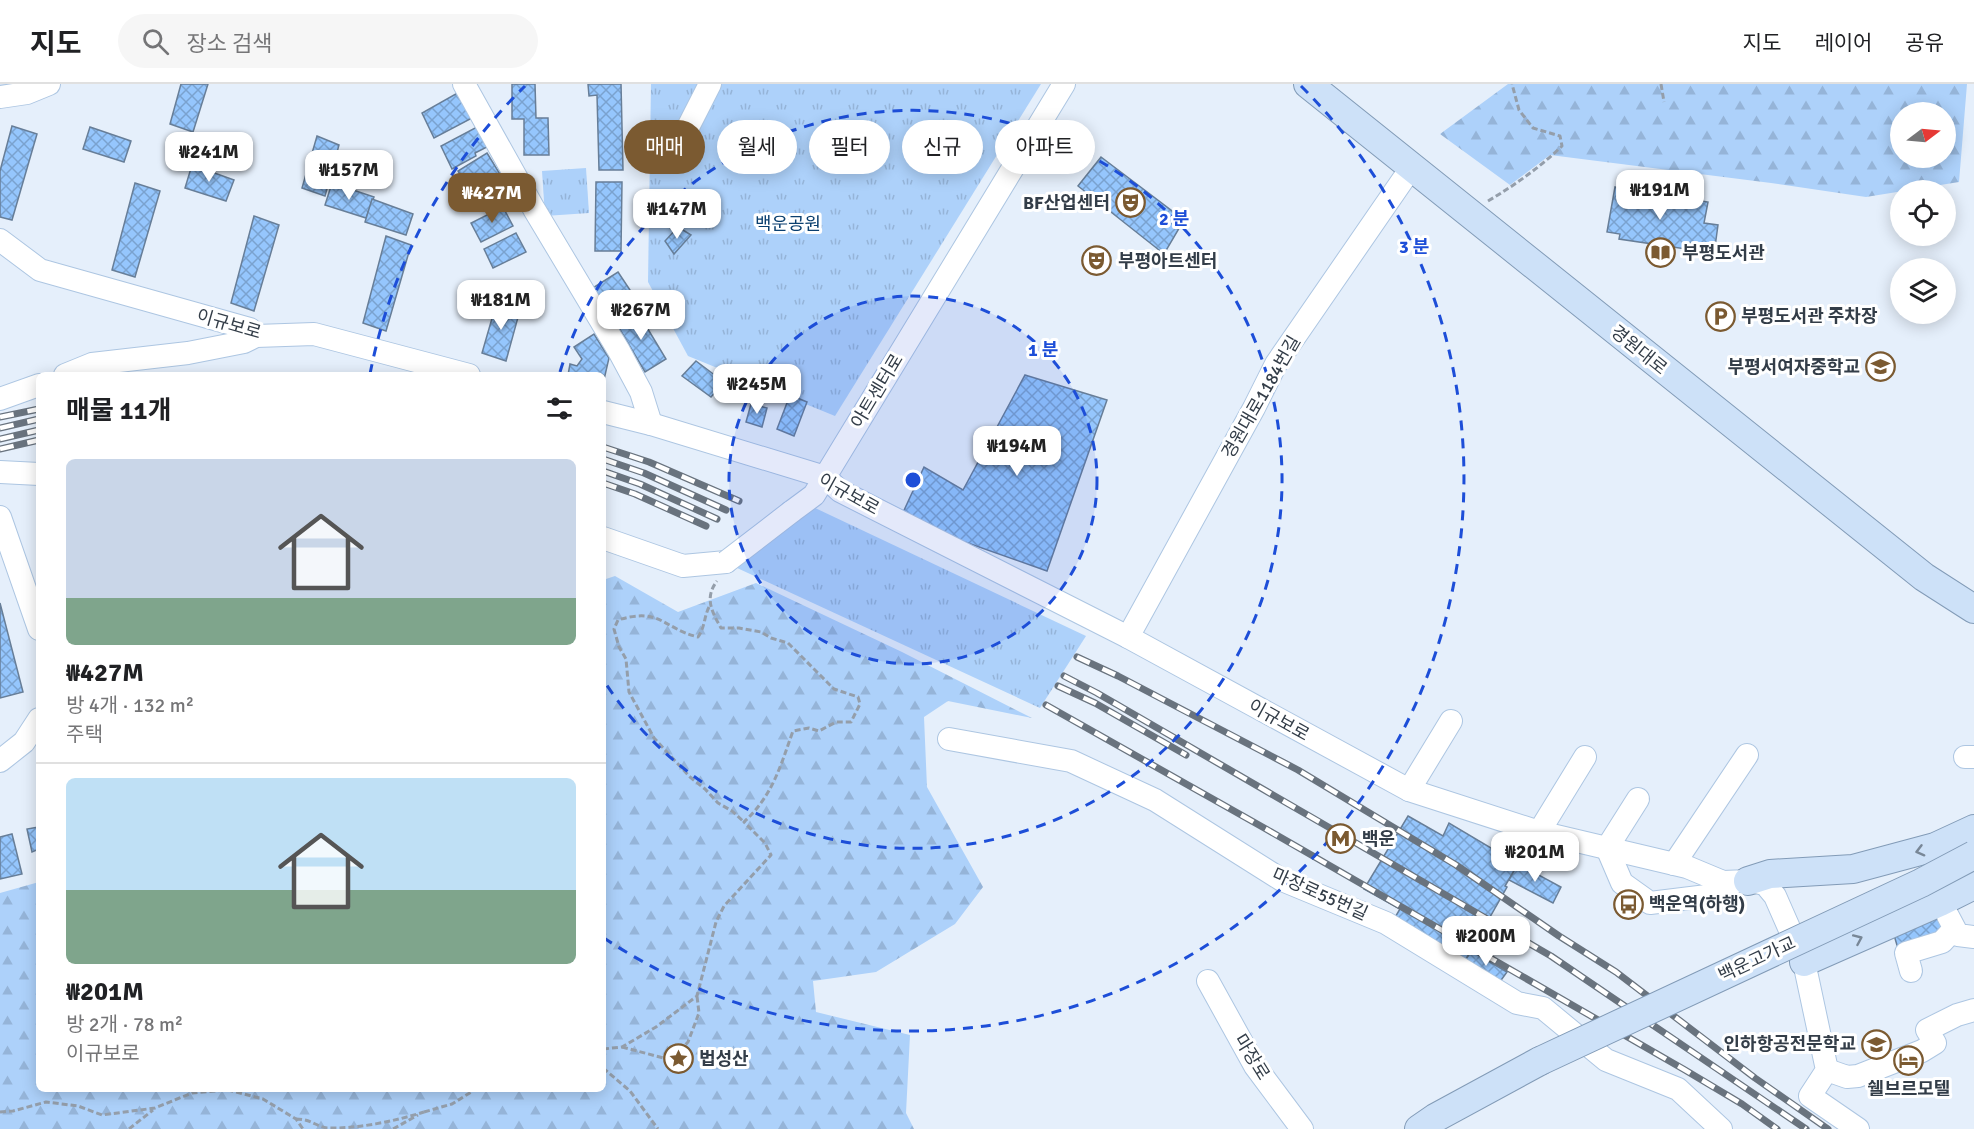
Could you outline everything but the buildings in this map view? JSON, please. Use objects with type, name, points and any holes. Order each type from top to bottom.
[{"type":"main road","name":"경원대로","points":[[1308,84],[1924,577],[1974,609]]},
{"type":"main road","points":[[1735,881],[1770,873],[1853,869],[1935,847],[1974,829]]},
{"type":"main road","name":"백운고가교","points":[[1419,1129],[1540,1061],[1922,883],[1974,855]]},
{"type":"main road","points":[[1804,962],[1974,885]]},
{"type":"street","points":[[0,97],[27,93],[49,84]]},
{"type":"street","points":[[464,84],[534,209],[619,351],[641,392],[651,424]]},
{"type":"street","points":[[692,120],[710,84]]},
{"type":"street","name":"아트센터로","points":[[722,571],[814,495],[1064,84]]},
{"type":"street","name":"경원대로1184번길","points":[[1128,637],[1276,364],[1411,168]]},
{"type":"street","name":"이규보로","points":[[0,240],[40,270],[250,330],[256,336],[314,334],[458,372]]},
{"type":"street","points":[[72,372],[92,364],[188,353],[244,342],[256,336]]},
{"type":"street","points":[[0,399],[36,386]]},
{"type":"street","name":"이규보로","points":[[606,413],[651,424],[825,477],[840,491],[1128,637],[1409,790],[1539,832],[1687,867],[1735,881],[1765,884],[1775,896],[1804,962],[1827,1070]]},
{"type":"street","points":[[0,472],[36,474]]},
{"type":"street","points":[[0,517],[36,620]]},
{"type":"street","points":[[606,539],[683,566],[722,571]]},
{"type":"street","points":[[1409,790],[1451,721]]},
{"type":"street","points":[[0,761],[24,742],[36,724]]},
{"type":"street","name":"마장로55번길","points":[[950,739],[1071,761],[1155,800],[1282,880],[1386,923],[1516,1003],[1543,1008],[1606,1060],[1678,1089],[1721,1129]]},
{"type":"street","points":[[1674,864],[1747,755]]},
{"type":"street","points":[[1539,832],[1585,756]]},
{"type":"street","points":[[1638,799],[1607,848],[1622,883],[1650,903],[1707,896],[1735,881]]},
{"type":"street","points":[[1911,971],[1906,953],[1964,933],[1940,902]]},
{"type":"street","name":"마장로","points":[[1208,981],[1255,1066],[1302,1129]]},
{"type":"street","points":[[1858,1129],[1810,1096],[1827,1070],[1847,1077],[1858,1076],[1922,1051],[1935,1043],[1927,1030],[1957,1015],[1974,1011]]},
{"type":"path","points":[[1467,213],[1513,186],[1562,146],[1560,136],[1533,128],[1518,110],[1512,84]]},
{"type":"path","points":[[1661,84],[1664,102]]},
{"type":"path","points":[[606,1049],[622,1047],[671,1060],[688,1042],[699,1013],[697,996],[716,922],[724,906],[771,855],[765,843],[744,822],[732,811],[718,804],[654,738],[629,692],[626,660],[614,630],[618,620],[634,615],[648,615],[683,633],[698,637],[703,629],[709,607],[711,589],[722,571]]},
{"type":"path","points":[[709,607],[721,628],[739,628],[760,632],[788,643],[834,689],[858,697],[860,704],[851,722],[836,722],[819,731],[809,728],[793,731],[773,786],[756,811],[744,822]]},
{"type":"path","points":[[622,1047],[656,1027],[697,996]]},
{"type":"path","points":[[606,1071],[630,1091],[658,1129]]},
{"type":"path","points":[[0,1112],[46,1102],[78,1106],[102,1115],[155,1108],[192,1093],[204,1092]]},
{"type":"path","points":[[236,1092],[263,1099],[296,1119],[303,1129]]},
{"type":"path","points":[[296,1119],[307,1119],[326,1128],[360,1127],[393,1121],[452,1104],[471,1092]]},
{"type":"path","points":[[129,1129],[155,1108]]},
{"type":"path","points":[[393,1129],[424,1112]]},
{"type":"green space","name":"백운공원","points":[[651,84],[1041,84],[1019,120],[995,120],[995,158],[835,416],[688,356],[648,282],[650,174],[705,174],[705,120],[650,120]]},
{"type":"green space","points":[[1508,84],[1967,84],[1959,182],[1956,182],[1956,180],[1890,180],[1890,193],[1866,197],[1550,155],[1510,185],[1440,134]]},
{"type":"green space","points":[[586,168],[589,213],[545,216],[542,171]]},
{"type":"green space","points":[[813,507],[1086,636],[1040,708],[735,567]]},
{"type":"green space","points":[[615,576],[678,612],[756,583],[902,652],[1032,718],[948,701],[924,717],[927,787],[983,887],[955,924],[876,972],[813,981],[816,1012],[910,1035],[906,1113],[914,1129],[0,1129],[0,893],[36,883],[36,1092],[606,1092],[606,579]]},
{"type":"railway","points":[[0,417],[36,410]]},
{"type":"railway","points":[[0,428],[36,420]]},
{"type":"railway","points":[[0,439],[36,431]]},
{"type":"railway","points":[[0,449],[36,441]]},
{"type":"railway","points":[[606,448],[649,462],[739,501]]},
{"type":"railway","points":[[606,460],[644,473],[726,510]]},
{"type":"railway","points":[[606,472],[640,484],[717,519]]},
{"type":"railway","points":[[606,484],[635,494],[706,526]]},
{"type":"railway","points":[[1077,657],[1298,770],[1456,865],[1616,972],[1755,1078],[1828,1129]]},
{"type":"railway","points":[[1064,676],[1551,956],[1806,1129]]},
{"type":"railway","points":[[1058,686],[1095,703],[1186,755]]},
{"type":"railway","points":[[1046,705],[1685,1070],[1742,1104],[1777,1129]]},
{"type":"place","name":"BF산업센터","points":[[1131,203]]},
{"type":"place","name":"부평도서관","points":[[1661,253]]},
{"type":"place","name":"부평아트센터","points":[[1097,261]]},
{"type":"place","name":"부평도서관 주차장","points":[[1720,316]]},
{"type":"place","name":"부평서여자중학교","points":[[1881,367]]},
{"type":"place","name":"백운","points":[[1341,839]]},
{"type":"place","name":"백운역(하행)","points":[[1628,904]]},
{"type":"place","name":"인하항공전문학교","points":[[1877,1044]]},
{"type":"place","name":"법성산","points":[[678,1059]]},
{"type":"place","name":"쉘브르모텔","points":[[1909,1060]]}]
